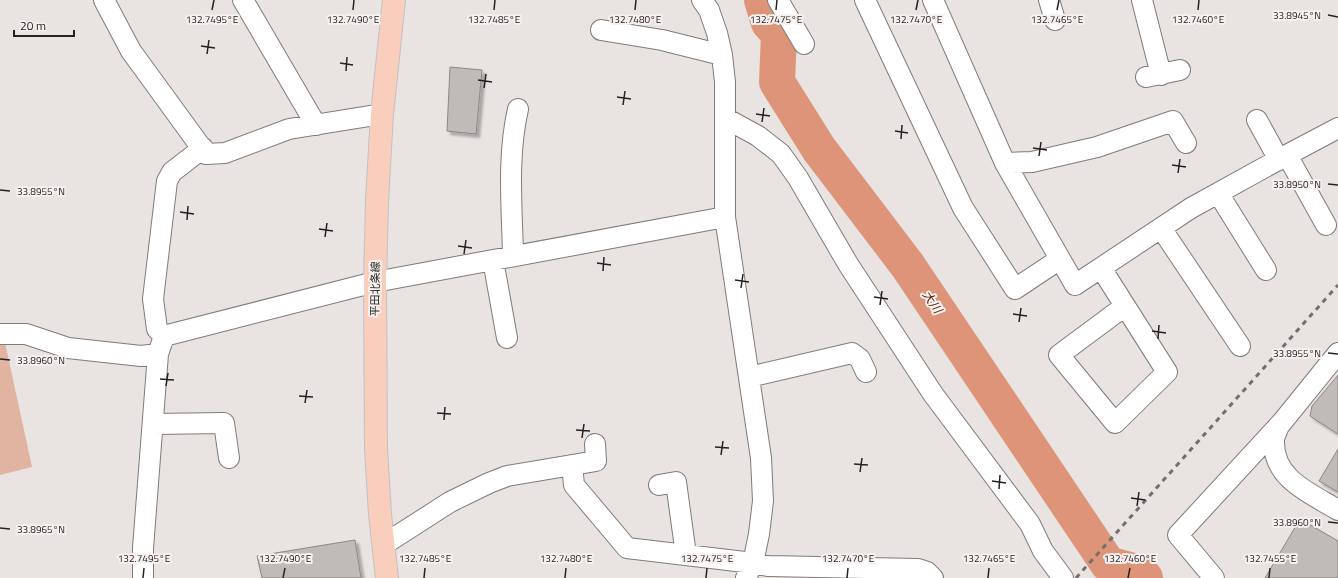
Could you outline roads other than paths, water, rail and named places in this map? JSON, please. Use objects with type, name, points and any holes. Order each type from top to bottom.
[{"type":"main road","name":"平田北条線","points":[[387,578],[380,514],[376,448],[375,282],[377,201],[382,114],[394,0]]},
{"type":"street","points":[[104,0],[131,51],[206,154],[225,153],[289,129],[382,114]]},
{"type":"street","points":[[243,0],[316,125]]},
{"type":"street","points":[[702,0],[709,10],[717,33],[722,56],[725,82],[725,217],[761,458],[763,501],[759,534],[750,570]]},
{"type":"street","points":[[778,0],[804,44]]},
{"type":"street","points":[[865,0],[963,208],[1015,289],[1060,259]]},
{"type":"street","points":[[933,0],[1005,163],[1075,285],[1191,208],[1338,128]]},
{"type":"street","points":[[1048,0],[1055,20]]},
{"type":"street","points":[[1142,0],[1153,76],[1180,70]]},
{"type":"street","points":[[601,30],[662,40],[722,56]]},
{"type":"street","points":[[513,256],[511,177],[513,129],[518,109]]},
{"type":"street","points":[[725,118],[758,136],[781,154],[798,178],[848,264],[933,394],[1030,524],[1043,551],[1063,578]]},
{"type":"street","points":[[1257,120],[1283,157],[1326,225]]},
{"type":"street","points":[[1005,163],[1032,162],[1097,148],[1173,121],[1186,143]]},
{"type":"street","points":[[143,578],[143,548],[152,424],[161,345],[153,299],[166,181],[172,172],[203,148]]},
{"type":"street","points":[[1218,193],[1266,270]]},
{"type":"street","points":[[0,334],[26,334],[68,348],[140,356],[161,345],[375,282],[725,217]]},
{"type":"street","points":[[1161,228],[1240,346]]},
{"type":"street","points":[[493,260],[507,338]]},
{"type":"street","points":[[1101,268],[1167,372],[1115,423],[1060,355],[1125,306]]},
{"type":"street","points":[[749,377],[852,353],[860,359],[866,372]]},
{"type":"street","points":[[1338,353],[1279,426],[1274,440],[1275,454],[1281,470],[1291,481],[1338,510]]},
{"type":"street","points":[[1214,578],[1178,535],[1283,421]]},
{"type":"street","points":[[152,424],[224,423],[228,458]]},
{"type":"street","points":[[383,544],[450,502],[489,483],[507,476],[596,460],[595,444]]},
{"type":"street","points":[[572,465],[574,484],[627,548],[686,555],[750,570],[768,566],[918,569],[927,572],[933,578]]},
{"type":"street","points":[[659,485],[676,482],[686,555]]},
{"type":"waterway","name":"大川","points":[[762,0],[769,23],[779,34],[777,82],[819,149],[908,266],[1108,564],[1141,573],[1145,578]]},
{"type":"railway","points":[[1076,578],[1338,285]]}]
